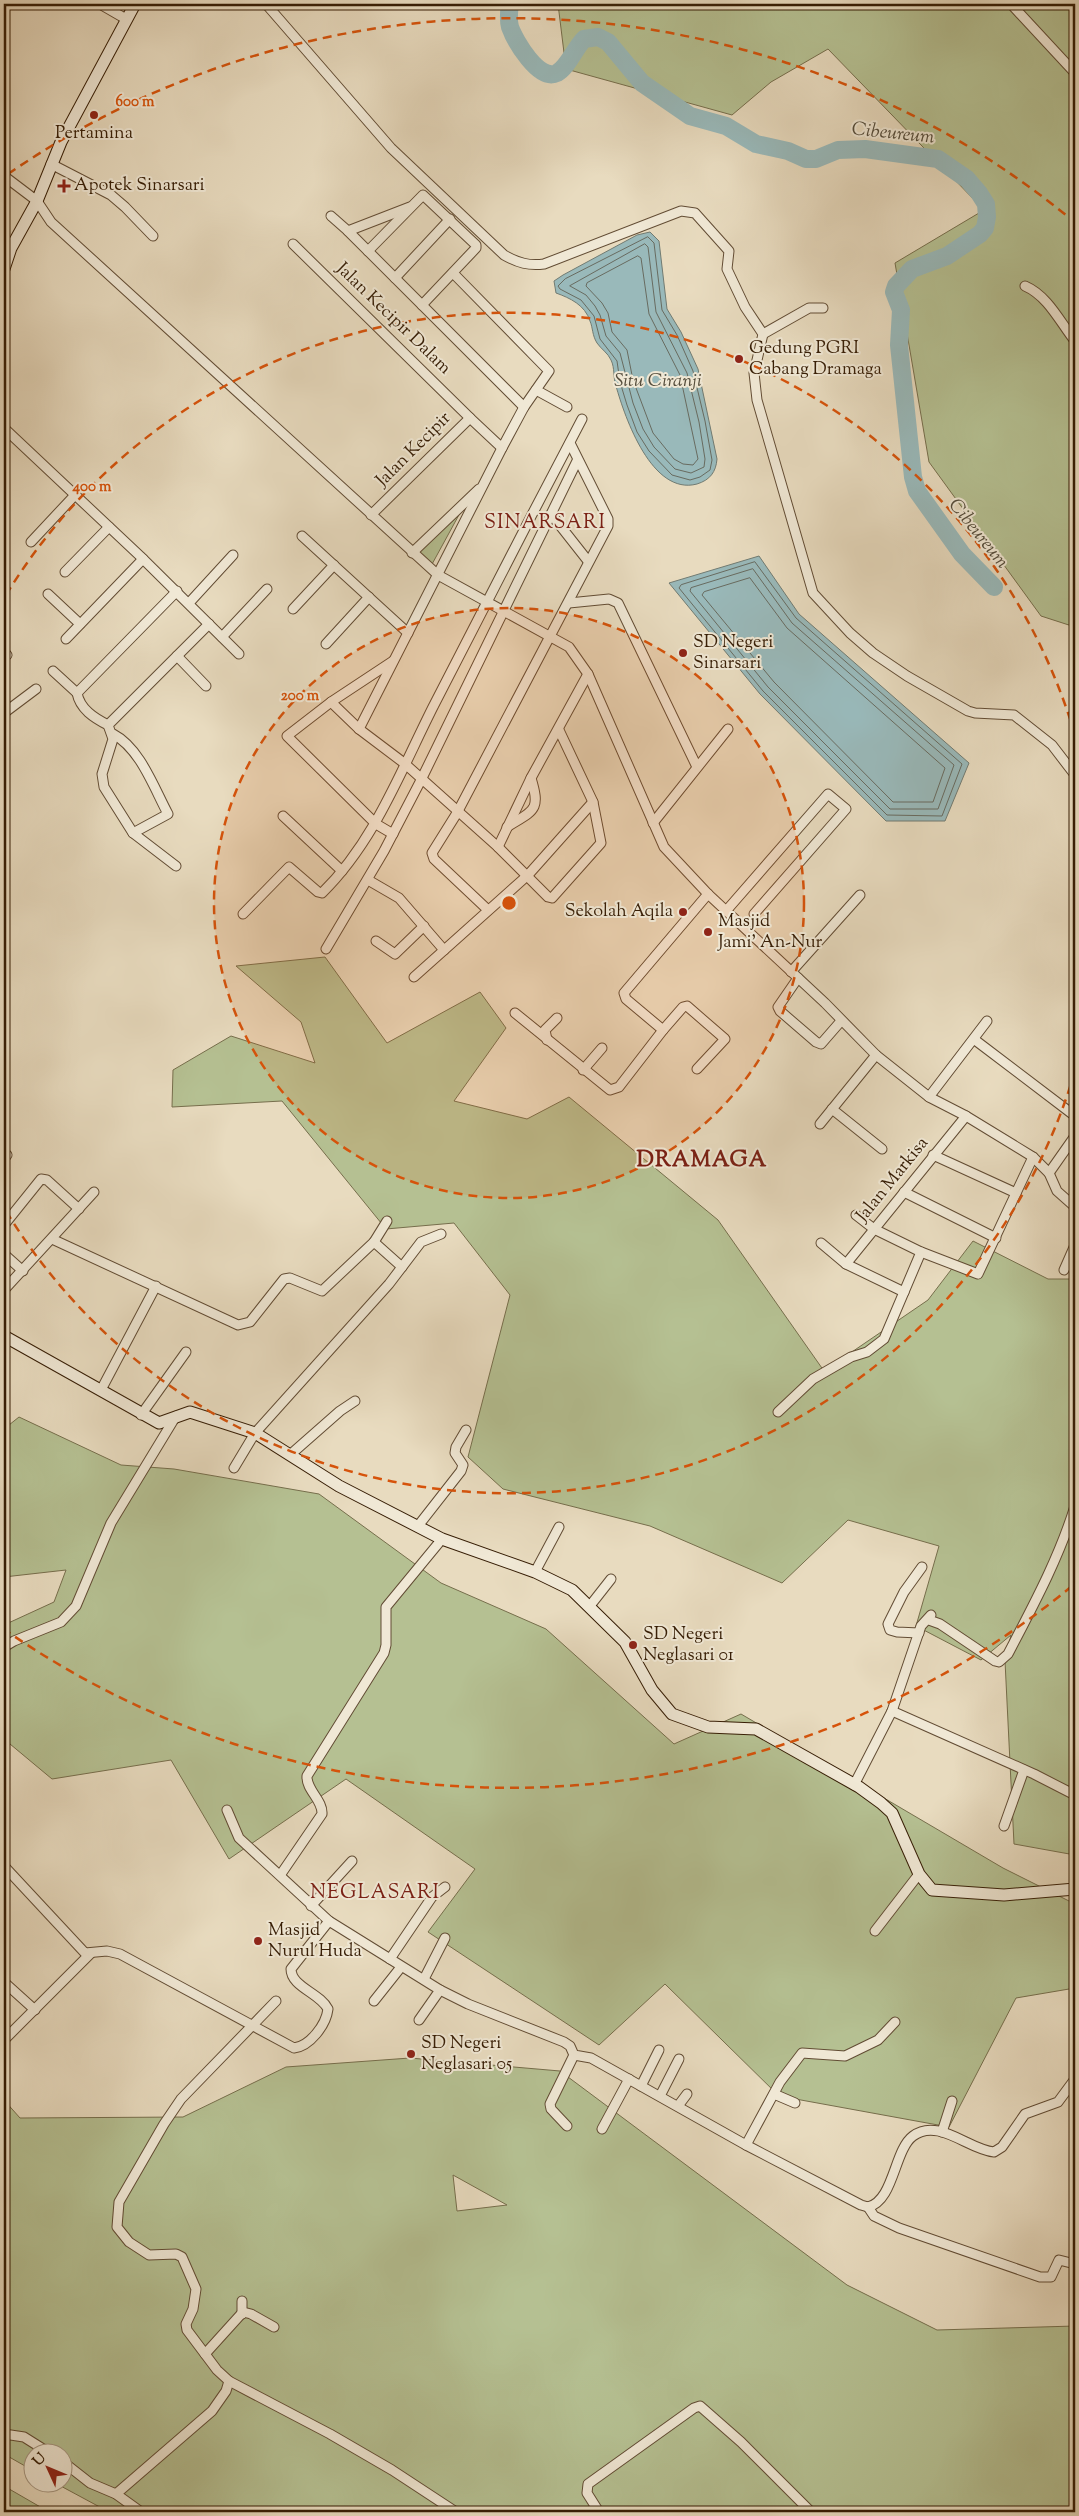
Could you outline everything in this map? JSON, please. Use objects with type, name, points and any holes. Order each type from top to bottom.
[{"type":"street","points":[[100,4],[126,19]]},
{"type":"street","points":[[4,269],[8,245],[37,201],[51,164],[135,4]]},
{"type":"street","points":[[266,4],[390,148],[504,255],[525,265],[544,264],[681,211],[695,213],[729,251],[727,269],[745,307],[763,334],[754,373],[757,400],[813,593],[850,633],[882,660],[968,711],[1014,715],[1052,745],[1075,775]]},
{"type":"street","points":[[1010,4],[1075,73]]},
{"type":"street","points":[[51,164],[111,196],[125,207],[153,236]]},
{"type":"street","points":[[4,176],[37,201],[51,222],[438,575],[486,603],[570,647],[588,674],[664,847],[708,894],[795,975],[876,1055],[929,1097],[966,1116],[1033,1157],[1049,1173],[1057,1191],[1075,1207]]},
{"type":"street","points":[[368,251],[423,195],[450,219],[476,246],[422,305]]},
{"type":"street","points":[[348,231],[410,207]]},
{"type":"street","points":[[331,216],[524,407]]},
{"type":"street","points":[[395,278],[450,219]]},
{"type":"street","name":"Jalan Kecipir Dalam","points":[[293,244],[470,418]]},
{"type":"street","points":[[359,729],[502,448],[524,407],[549,373],[548,369],[453,273]]},
{"type":"street","points":[[1025,286],[1032,289],[1058,315],[1075,341]]},
{"type":"street","points":[[763,334],[809,308],[823,308]]},
{"type":"street","points":[[536,390],[567,407]]},
{"type":"street","name":"Jalan Kecipir","points":[[371,515],[470,418],[502,448]]},
{"type":"street","points":[[243,914],[287,868],[292,868],[320,893],[342,871],[376,824],[404,764],[582,419]]},
{"type":"street","points":[[4,428],[177,591],[239,654]]},
{"type":"street","points":[[488,910],[432,856],[457,813],[550,635],[569,603],[608,523],[570,443]]},
{"type":"street","points":[[326,949],[368,880],[421,780],[577,461]]},
{"type":"street","points":[[412,553],[483,485]]},
{"type":"street","points":[[31,542],[75,495]]},
{"type":"street","points":[[551,514],[588,562]]},
{"type":"street","points":[[66,572],[109,527]]},
{"type":"street","points":[[302,536],[408,633]]},
{"type":"street","points":[[189,603],[232,555]]},
{"type":"street","points":[[66,639],[143,559]]},
{"type":"street","points":[[294,608],[334,565]]},
{"type":"street","points":[[222,636],[267,589]]},
{"type":"street","points":[[77,693],[177,591]]},
{"type":"street","points":[[48,594],[80,624]]},
{"type":"street","points":[[326,644],[369,597]]},
{"type":"street","points":[[569,603],[610,599],[618,603],[697,768]]},
{"type":"street","points":[[108,725],[209,624]]},
{"type":"street","points":[[177,656],[206,686]]},
{"type":"street","points":[[393,834],[376,824],[288,737],[288,733],[395,659]]},
{"type":"street","points":[[53,671],[77,693],[79,703],[94,718],[108,725],[113,734],[120,738],[136,757],[168,814],[133,833]]},
{"type":"street","points":[[498,847],[531,778],[588,674]]},
{"type":"street","points":[[4,713],[36,689]]},
{"type":"street","points":[[331,702],[359,729],[404,764],[457,813],[498,847],[548,897],[552,898],[598,848],[600,839],[593,802],[559,730]]},
{"type":"street","points":[[653,823],[728,729]]},
{"type":"street","points":[[113,734],[101,780],[133,833],[176,866]]},
{"type":"street","points":[[507,828],[527,815],[535,805],[537,799],[531,778]]},
{"type":"street","points":[[726,911],[828,794],[846,809],[754,914]]},
{"type":"street","points":[[414,977],[528,875],[593,802]]},
{"type":"street","points":[[283,816],[342,871]]},
{"type":"street","points":[[368,880],[400,898],[444,950]]},
{"type":"street","points":[[663,1030],[626,999],[624,993],[708,894]]},
{"type":"street","points":[[841,1021],[820,1044],[780,1011],[778,1007],[795,975],[860,895]]},
{"type":"street","points":[[376,941],[395,954],[424,926]]},
{"type":"street","points":[[515,1013],[607,1089],[616,1090],[663,1030],[683,1007],[687,1006],[725,1039],[697,1069]]},
{"type":"street","points":[[547,1040],[545,1030],[557,1018]]},
{"type":"street","points":[[929,1097],[975,1040],[987,1021]]},
{"type":"street","points":[[975,1040],[1075,1116]]},
{"type":"street","points":[[583,1070],[602,1048]]},
{"type":"street","points":[[820,1124],[876,1055]]},
{"type":"street","points":[[832,1109],[882,1149]]},
{"type":"street","name":"Jalan Markisa","points":[[846,1264],[966,1116]]},
{"type":"street","points":[[1049,1173],[1075,1136]]},
{"type":"street","points":[[933,1156],[1016,1193]]},
{"type":"street","points":[[856,1215],[874,1229],[921,1252],[976,1274],[980,1272],[1033,1157]]},
{"type":"street","points":[[4,1225],[41,1179],[47,1180],[79,1209]]},
{"type":"street","points":[[4,1290],[94,1192]]},
{"type":"street","points":[[904,1192],[996,1238]]},
{"type":"street","points":[[52,1239],[232,1323],[247,1324],[284,1279],[290,1278],[322,1291],[374,1242],[387,1221]]},
{"type":"street","points":[[234,1468],[255,1433],[402,1267],[421,1242],[441,1234]]},
{"type":"street","points":[[374,1242],[402,1267]]},
{"type":"street","points":[[821,1243],[846,1264],[904,1292]]},
{"type":"street","points":[[1064,1270],[1075,1245]]},
{"type":"street","points":[[778,1412],[813,1379],[851,1357],[866,1352],[879,1344],[888,1330],[921,1252]]},
{"type":"street","points":[[4,1254],[23,1271]]},
{"type":"street","points":[[101,1390],[156,1286]]},
{"type":"street","points":[[4,1336],[158,1423],[190,1412],[255,1433],[339,1486],[442,1539],[535,1572],[572,1590],[625,1642],[652,1690],[672,1714],[708,1727],[756,1729],[854,1784],[892,1813],[918,1874],[930,1888],[937,1892],[1004,1895],[1075,1889]]},
{"type":"street","points":[[141,1414],[186,1352]]},
{"type":"street","points":[[290,1455],[340,1411],[355,1401]]},
{"type":"street","points":[[4,1647],[61,1622],[76,1606],[111,1523],[176,1416]]},
{"type":"street","points":[[418,1526],[462,1471],[464,1465],[455,1453],[456,1447],[466,1430]]},
{"type":"street","points":[[854,1784],[892,1711],[923,1622],[930,1617],[995,1661],[1004,1659],[1049,1573],[1075,1506]]},
{"type":"street","points":[[535,1572],[559,1526]]},
{"type":"street","points":[[281,1874],[322,1814],[323,1810],[307,1783],[307,1776],[384,1653],[386,1645],[386,1607],[442,1539]]},
{"type":"street","points":[[919,1633],[890,1630],[888,1624],[904,1592],[922,1567]]},
{"type":"street","points":[[589,1607],[611,1579]]},
{"type":"street","points":[[892,1711],[1075,1795]]},
{"type":"street","points":[[1004,1826],[1024,1770]]},
{"type":"street","points":[[227,1810],[239,1838],[281,1874],[311,1906],[329,1921],[440,1990],[468,2004],[564,2042],[570,2046],[574,2055]]},
{"type":"street","points":[[311,1906],[352,1861]]},
{"type":"street","points":[[4,1866],[82,1950],[91,1954]]},
{"type":"street","points":[[875,1932],[918,1874]]},
{"type":"street","points":[[390,1959],[432,1897],[444,1887]]},
{"type":"street","points":[[4,2040],[91,1954],[107,1951],[120,1954],[294,2048],[301,2047],[318,2031],[326,2016],[327,2006],[294,1979],[290,1969],[329,1921]]},
{"type":"street","points":[[424,1979],[445,1938]]},
{"type":"street","points":[[374,2001],[401,1967]]},
{"type":"street","points":[[4,1984],[35,2010]]},
{"type":"street","points":[[419,2020],[440,1990]]},
{"type":"street","points":[[276,2001],[182,2099],[164,2124],[119,2202],[116,2217],[117,2227],[136,2248],[149,2255],[176,2254],[182,2257],[196,2289],[193,2309],[186,2324],[187,2330],[217,2370],[229,2381],[330,2434],[392,2470],[456,2512]]},
{"type":"street","points":[[746,2145],[789,2068],[802,2053],[845,2056],[878,2040],[895,2022]]},
{"type":"street","points":[[641,2086],[659,2050]]},
{"type":"street","points":[[574,2055],[591,2058],[746,2145],[868,2207],[874,2216],[899,2228],[1040,2277],[1051,2277],[1059,2260],[1075,2264]]},
{"type":"street","points":[[567,2126],[551,2109],[550,2104],[574,2055]]},
{"type":"street","points":[[660,2096],[679,2060]]},
{"type":"street","points":[[602,2129],[629,2079]]},
{"type":"street","points":[[868,2207],[873,2206],[881,2197],[912,2136],[924,2131],[942,2132],[994,2152],[1002,2147],[1025,2114],[1058,2102],[1075,2079]]},
{"type":"street","points":[[678,2106],[687,2094]]},
{"type":"street","points":[[774,2094],[795,2103]]},
{"type":"street","points":[[942,2132],[952,2101]]},
{"type":"street","points":[[242,2301],[242,2314]]},
{"type":"street","points":[[204,2354],[242,2314],[248,2312],[274,2327]]},
{"type":"street","points":[[116,2494],[212,2411],[226,2391],[229,2381]]},
{"type":"street","points":[[599,2512],[587,2492],[588,2484],[694,2408],[700,2406],[741,2442],[811,2512]]},
{"type":"street","points":[[4,2434],[24,2437],[35,2444]]},
{"type":"street","points":[[72,2468],[90,2482],[116,2494],[141,2512]]},
{"type":"green space","points":[[558,4],[1075,4],[1075,627],[1041,616],[929,462],[895,263],[984,210],[828,49],[771,82],[732,115],[566,69]]},
{"type":"green space","points":[[460,513],[431,566],[415,552]]},
{"type":"green space","points":[[325,957],[387,1043],[480,992],[506,1028],[454,1101],[527,1119],[569,1097],[718,1220],[824,1371],[928,1300],[973,1241],[1048,1279],[1075,1279],[1075,1855],[1014,1844],[1005,1661],[1011,1635],[981,1660],[916,1626],[939,1546],[848,1520],[782,1583],[650,1526],[503,1489],[468,1457],[510,1295],[454,1223],[386,1229],[282,1101],[172,1107],[173,1070],[231,1036],[315,1063],[301,1022],[236,966]]},
{"type":"green space","points":[[19,1417],[121,1465],[174,1469],[319,1494],[441,1583],[546,1629],[674,1744],[741,1714],[1003,1868],[1075,1904],[1075,1988],[1016,1998],[949,2127],[779,2096],[665,1984],[599,2045],[428,1932],[475,1869],[346,1779],[229,1859],[171,1760],[52,1779],[4,1739],[4,1625],[54,1602],[66,1570],[4,1577],[4,1429]]},
{"type":"green space","points":[[410,2058],[560,2071],[847,2285],[937,2330],[1075,2326],[1075,2512],[109,2512],[72,2492],[72,2444],[22,2444],[22,2464],[4,2454],[4,2100],[20,2118],[183,2117],[286,2067]],"holes":[[[453,2175],[507,2205],[457,2211]]]},
{"type":"green space","points":[[4,2486],[49,2512],[4,2512]]},
{"type":"water","name":"Situ Ciranji","points":[[650,232],[659,241],[667,309],[681,332],[698,369],[717,459],[712,475],[697,484],[681,485],[667,478],[654,467],[643,452],[626,416],[616,386],[612,363],[608,355],[595,340],[588,315],[581,306],[567,297],[556,293],[554,281],[563,275],[637,235]]},
{"type":"water","points":[[759,556],[799,614],[969,763],[945,821],[886,821],[760,694],[669,583]]},
{"type":"waterway","name":"Cibeureum","points":[[510,4],[510,27],[522,50],[543,72],[557,73],[565,66],[584,39],[598,37],[608,42],[642,83],[690,116],[726,126],[756,144],[788,151],[806,159],[816,159],[838,150],[865,149],[938,159],[967,179],[979,193],[986,204],[987,217],[985,228],[980,234],[947,256],[912,269],[896,286],[894,292],[901,310],[899,345],[913,477],[917,491],[962,554],[994,587]]},
{"type":"place","name":"Pertamina","points":[[94,115]]},
{"type":"place","name":"Apotek Sinarsari","points":[[64,186]]},
{"type":"place","name":"Gedung PGRI Cabang Dramaga","points":[[739,359]]},
{"type":"place","name":"SD Negeri Sinarsari","points":[[683,653]]},
{"type":"place","name":"Sekolah Aqila","points":[[683,912]]},
{"type":"place","name":"Masjid Jami' An-Nur","points":[[708,932]]},
{"type":"place","name":"SD Negeri Neglasari 01","points":[[633,1645]]},
{"type":"place","name":"Masjid Nurul Huda","points":[[258,1941]]},
{"type":"place","name":"SD Negeri Neglasari 05","points":[[411,2054]]},
{"type":"district","name":"SINARSARI","points":[[545,523]]},
{"type":"district","name":"DRAMAGA","points":[[702,1161]]},
{"type":"district","name":"NEGLASARI","points":[[375,1893]]}]
